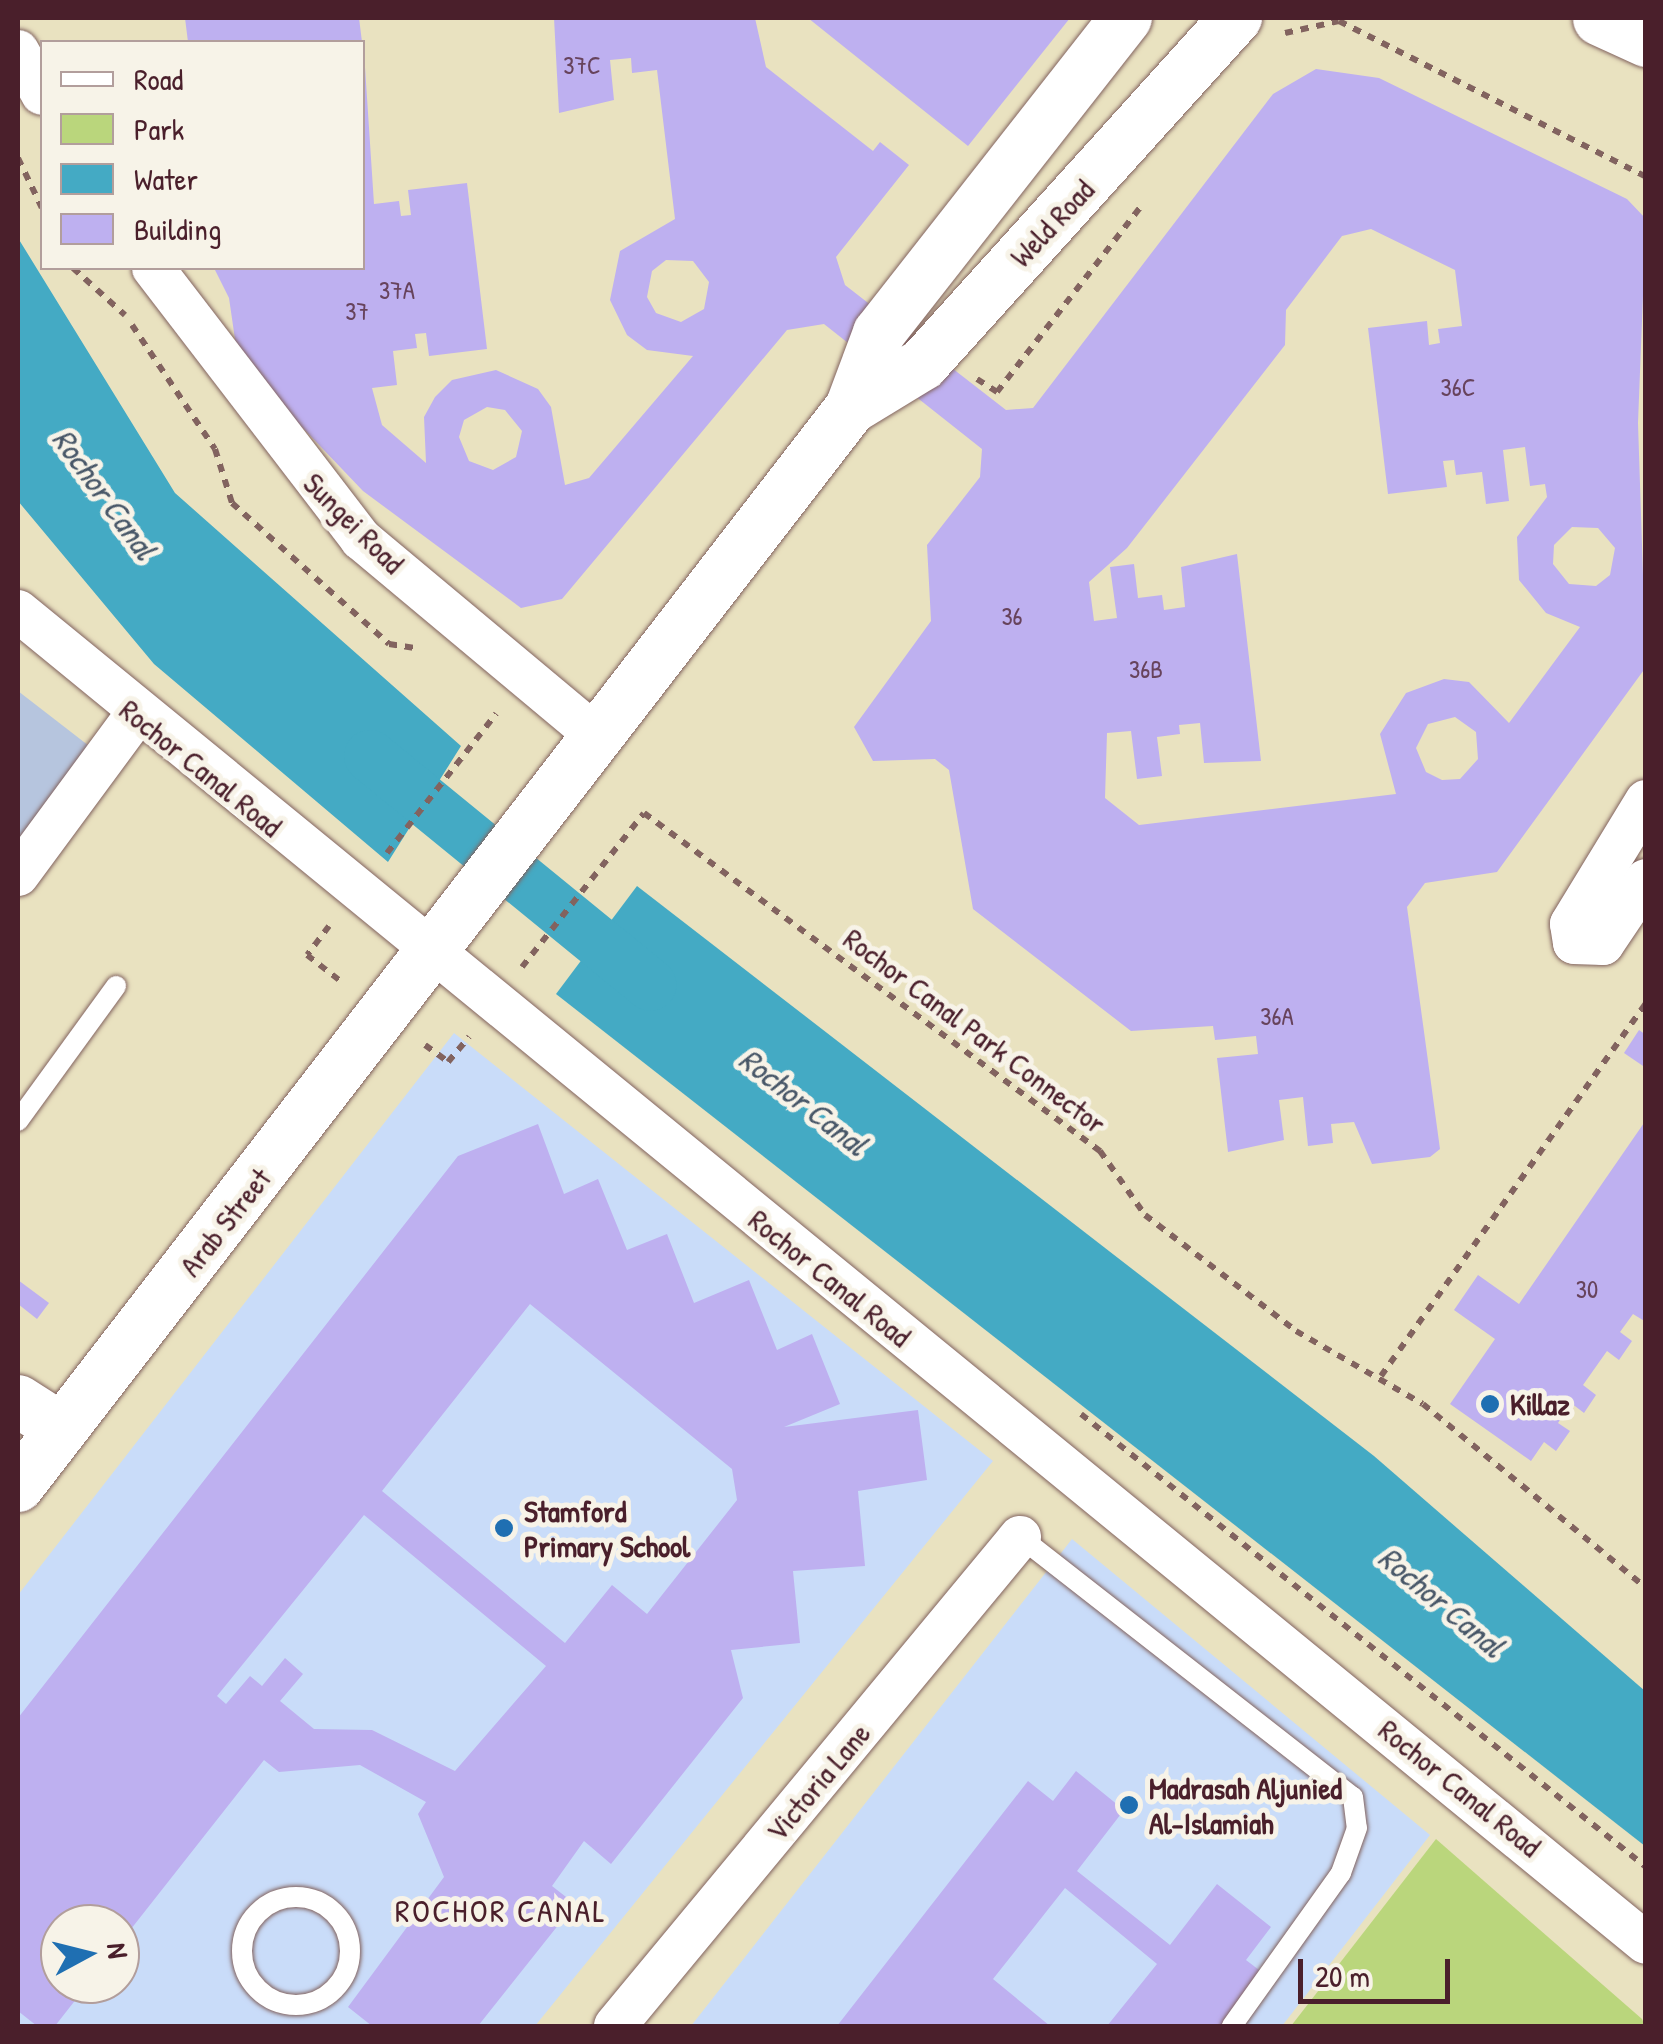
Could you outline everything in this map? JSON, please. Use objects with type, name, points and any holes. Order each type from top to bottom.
[{"type":"main road","points":[[1600,18],[1646,40]]},
{"type":"street","name":"Weld Road","points":[[431,956],[851,408],[878,333],[1126,18]]},
{"type":"street","name":"Weld Road","points":[[851,408],[923,364],[1236,18]]},
{"type":"street","points":[[18,50],[40,90]]},
{"type":"street","name":"Sungei Road","points":[[155,270],[338,513],[526,677],[585,756]]},
{"type":"street","name":"Rochor Canal Road","points":[[18,611],[136,715],[1646,1943]]},
{"type":"street","points":[[18,875],[136,715]]},
{"type":"street","points":[[1646,801],[1570,924],[1574,943],[1602,944],[1646,880]]},
{"type":"street","name":"Arab Street","points":[[18,1486],[431,956]]},
{"type":"street","points":[[18,1401],[62,1429]]},
{"type":"street","name":"Victoria Lane","points":[[616,2026],[1020,1537]]},
{"type":"lane","points":[[878,333],[923,364]]},
{"type":"lane","points":[[19,1116],[116,986]]},
{"type":"lane","points":[[1020,1537],[1353,1797],[1357,1828],[1341,1873],[1232,2026]]},
{"type":"lane","points":[[285,1896],[316,1900],[340,1918],[351,1948],[344,1978],[322,1999],[295,2016],[253,1982],[242,1938],[257,1911],[285,1896]]},
{"type":"path","points":[[1341,18],[1646,177]]},
{"type":"path","points":[[18,158],[40,204]]},
{"type":"path","points":[[378,865],[526,677]]},
{"type":"path","name":"Rochor Canal Park Connector","points":[[518,973],[644,812],[1100,1151],[1145,1215],[1296,1331],[1382,1376],[1646,1588]]},
{"type":"path","points":[[1382,1376],[1646,1003]]},
{"type":"shaded area","points":[[18,691],[93,749],[18,848]]},
{"type":"shaded area","name":"Stamford Primary School","points":[[454,1033],[993,1461],[535,2026],[18,2026],[18,1595]]},
{"type":"shaded area","name":"Madrasah Aljunied Al-Islamiah","points":[[1072,1539],[1430,1835],[1282,2026],[691,2026]]},
{"type":"green space","points":[[1436,1839],[1642,2019],[1645,2026],[1291,2026]]},
{"type":"water","points":[[18,238],[175,493],[461,746],[388,862],[154,664],[18,501]]},
{"type":"water","points":[[637,886],[1374,1456],[1645,1691],[1645,1846],[556,994]]},
{"type":"building","points":[[185,18],[359,18],[362,40],[188,40]]},
{"type":"building","points":[[554,18],[755,18],[766,67],[873,151],[880,142],[909,165],[836,257],[845,285],[1006,410],[1033,408],[1273,94],[1316,69],[1379,78],[1627,199],[1646,219],[1638,423],[1646,667],[1497,872],[1425,883],[1407,907],[1440,1149],[1430,1157],[1372,1164],[1354,1122],[1331,1124],[1333,1143],[1308,1146],[1303,1097],[1279,1100],[1284,1140],[1228,1152],[1217,1058],[1258,1054],[1256,1036],[1215,1040],[1213,1026],[1131,1031],[973,909],[949,770],[935,759],[873,761],[854,727],[931,621],[927,545],[980,477],[982,449],[824,324],[787,330],[562,599],[521,608],[363,491],[238,360],[229,298],[215,270],[365,270],[365,67],[374,204],[399,201],[401,216],[411,215],[408,190],[467,183],[487,349],[429,356],[426,333],[415,334],[417,348],[393,351],[397,385],[372,388],[382,425],[426,463],[424,417],[435,397],[452,380],[496,370],[538,389],[551,407],[565,485],[589,478],[693,356],[647,350],[627,335],[610,300],[620,251],[675,219],[657,70],[632,73],[631,58],[610,60],[614,100],[559,113]],"holes":[[[1371,229],[1455,270],[1462,326],[1438,329],[1440,343],[1429,345],[1427,321],[1368,328],[1388,494],[1447,487],[1443,461],[1454,460],[1456,475],[1482,472],[1486,504],[1509,501],[1503,450],[1525,447],[1530,486],[1545,484],[1547,497],[1517,537],[1519,580],[1546,613],[1580,627],[1509,723],[1469,682],[1444,679],[1406,693],[1380,734],[1396,794],[1139,825],[1105,798],[1107,733],[1131,731],[1137,779],[1162,776],[1157,737],[1180,734],[1179,725],[1200,723],[1204,763],[1261,761],[1237,554],[1181,567],[1185,607],[1164,610],[1162,595],[1138,598],[1134,564],[1110,567],[1117,618],[1094,621],[1089,582],[1127,548],[1285,345],[1286,310],[1342,236]],[[666,260],[693,261],[709,282],[704,309],[681,322],[656,313],[647,297],[652,271]],[[487,407],[505,410],[522,431],[516,457],[493,470],[469,461],[459,437],[464,420]],[[1572,527],[1598,528],[1615,548],[1610,575],[1596,586],[1569,584],[1553,564],[1554,545]],[[1455,717],[1476,732],[1478,759],[1460,779],[1442,780],[1426,772],[1416,748],[1428,724]]]},
{"type":"building","points":[[808,18],[1070,18],[968,146]]},
{"type":"building","points":[[1639,1030],[1646,1035],[1646,1068],[1624,1053]]},
{"type":"building","points":[[1646,1120],[1646,1322],[1633,1314],[1620,1332],[1632,1341],[1619,1360],[1607,1351],[1583,1385],[1596,1395],[1584,1413],[1571,1403],[1558,1423],[1570,1431],[1556,1451],[1544,1442],[1531,1461],[1450,1404],[1495,1339],[1454,1310],[1478,1275],[1519,1304]]},
{"type":"building","points":[[538,1124],[564,1194],[598,1179],[627,1250],[667,1234],[694,1303],[749,1280],[777,1350],[812,1334],[840,1404],[784,1427],[918,1410],[927,1480],[858,1491],[865,1566],[793,1571],[800,1643],[731,1650],[743,1698],[611,1864],[584,1841],[552,1886],[575,1904],[478,2026],[372,2026],[348,2007],[444,1877],[418,1814],[426,1802],[360,1765],[279,1772],[264,1760],[140,1918],[140,1904],[40,1904],[40,2004],[72,2004],[55,2026],[37,2026],[18,2011],[18,1718],[458,1156]],"holes":[[[530,1304],[732,1469],[737,1500],[647,1614],[612,1585],[565,1643],[382,1491]],[[364,1515],[546,1666],[455,1771],[372,1730],[314,1729],[280,1701],[303,1674],[285,1658],[262,1686],[250,1676],[226,1704],[217,1696]]]},
{"type":"building","points":[[18,1280],[49,1303],[37,1319],[18,1304]]},
{"type":"building","points":[[1076,1771],[1124,1810],[1077,1871],[1170,1945],[1217,1884],[1271,1927],[1246,1960],[1263,1973],[1221,2026],[1107,2026],[1157,1964],[1065,1888],[993,1979],[1050,2026],[837,2026],[1028,1781],[1053,1801]]},
{"type":"waterway","name":"Rochor Canal","points":[[370,756],[651,985]]},
{"type":"place","name":"Killaz","points":[[1490,1404]]},
{"type":"place","name":"Stamford Primary School","points":[[504,1528]]},
{"type":"place","name":"Madrasah Aljunied Al-Islamiah","points":[[1129,1805]]},
{"type":"district","name":"ROCHOR CANAL","points":[[501,1911]]}]
